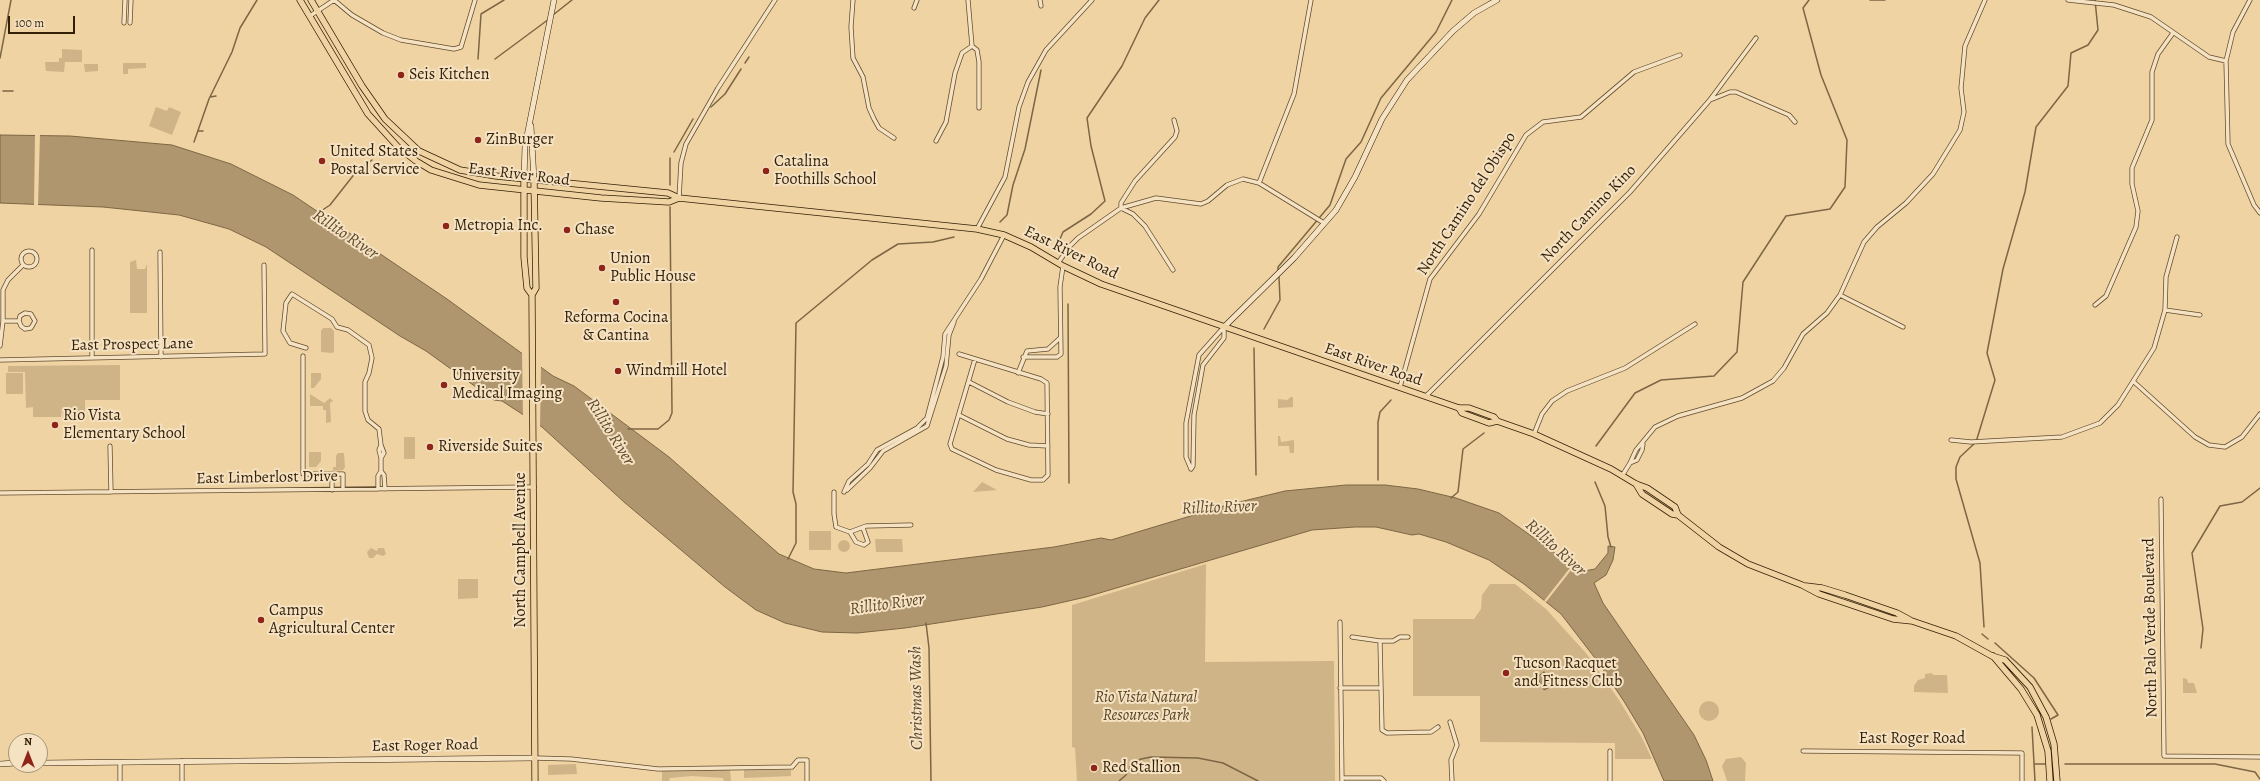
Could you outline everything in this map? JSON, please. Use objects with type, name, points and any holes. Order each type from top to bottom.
[{"type":"main road","name":"East River Road","points":[[300,0],[368,114],[404,152],[421,164],[448,177],[479,186],[669,202],[679,198]]},
{"type":"main road","name":"East River Road","points":[[311,0],[376,108],[385,119],[410,144],[434,160],[460,170],[524,179],[668,193],[679,198],[978,229],[1004,235],[1031,247],[1061,265],[1101,284],[1460,408],[1462,413],[1489,423],[1497,421],[1534,434],[1636,484],[1642,494],[1672,514],[1678,515],[1719,547],[1737,558],[1802,585],[1822,588],[1897,613],[1912,621],[1956,636],[1992,656],[2005,660],[2014,668],[2030,688],[2042,707],[2054,744],[2057,781]]},
{"type":"main road","name":"North Campbell Avenue","points":[[524,179],[524,257],[527,288],[532,295]]},
{"type":"main road","name":"North Campbell Avenue","points":[[534,180],[536,288],[532,295],[535,781]]},
{"type":"main road","name":"East River Road","points":[[1992,656],[2022,689],[2037,715],[2048,752],[2050,781]]},
{"type":"street","points":[[124,23],[126,0]]},
{"type":"street","points":[[130,23],[131,0]]},
{"type":"street","points":[[310,16],[334,0],[352,15],[383,33],[418,44],[454,49],[461,47],[475,0]]},
{"type":"street","name":"North Campbell Avenue","points":[[524,179],[525,146],[554,0]]},
{"type":"street","points":[[679,198],[681,163],[686,144],[718,88],[775,0]]},
{"type":"street","points":[[853,0],[851,27],[853,58],[863,77],[869,108],[874,119],[879,128],[894,138]]},
{"type":"street","points":[[914,8],[917,0]]},
{"type":"street","points":[[968,0],[972,46],[977,50],[979,62],[979,108]]},
{"type":"street","points":[[1040,0],[1041,6]]},
{"type":"street","points":[[978,229],[1005,177],[1019,107],[1028,82],[1046,50],[1092,0]]},
{"type":"street","points":[[1259,183],[1294,94],[1311,0]]},
{"type":"street","points":[[1224,327],[1224,338],[1203,365],[1194,416],[1194,466],[1191,469],[1186,457],[1186,423],[1200,355],[1224,327],[1294,258],[1336,210],[1349,190],[1382,120],[1407,80],[1453,31],[1474,13],[1497,0]]},
{"type":"street","points":[[1622,476],[1630,463],[1637,460],[1642,451],[1643,444],[1655,427],[1678,416],[1742,398],[1773,381],[1784,368],[1803,334],[1828,313],[1840,295],[1864,242],[1877,227],[1906,203],[1933,174],[1960,130],[1964,112],[1960,88],[1965,46],[1985,0]]},
{"type":"street","points":[[2068,0],[2114,4],[2150,17],[2209,57],[2226,61]]},
{"type":"street","points":[[2250,0],[2233,32],[2226,61],[2228,144],[2254,204],[2260,213]]},
{"type":"street","points":[[2095,305],[2106,296],[2136,227],[2138,211],[2132,184],[2132,168],[2152,120],[2152,72],[2158,54],[2174,34]]},
{"type":"street","name":"North Camino Kino","points":[[1426,396],[1630,192],[1709,101],[1756,38]]},
{"type":"street","points":[[936,141],[946,122],[955,73],[962,53],[972,46]]},
{"type":"street","name":"North Camino del Obispo","points":[[1400,387],[1430,279],[1479,214],[1526,135],[1543,122],[1581,117],[1634,72],[1680,55]]},
{"type":"street","points":[[1709,101],[1730,92],[1736,92],[1789,115],[1795,122]]},
{"type":"street","points":[[1121,208],[1121,203],[1135,181],[1175,137],[1176,131],[1174,120]]},
{"type":"street","name":"North Campbell Avenue","points":[[530,121],[534,180]]},
{"type":"street","points":[[1024,357],[1057,357],[1061,354],[1061,265],[1070,246],[1078,238],[1121,208],[1156,198],[1201,204],[1208,201],[1235,181],[1243,179],[1259,183],[1324,223]]},
{"type":"street","points":[[1121,208],[1133,214],[1145,226],[1174,270]]},
{"type":"street","points":[[954,322],[949,335],[946,366],[931,419],[927,426],[883,451],[870,468],[844,492],[850,481],[868,464],[877,450],[917,428],[927,418],[943,356],[945,334],[996,255],[1004,235]]},
{"type":"street","points":[[1950,440],[1971,442],[2062,437],[2100,423],[2118,405],[2134,382],[2154,348],[2165,310],[2166,277],[2177,237]]},
{"type":"street","points":[[92,250],[92,358]]},
{"type":"street","points":[[28,251],[34,252],[38,259],[35,264],[29,267],[23,265],[23,254],[28,251]]},
{"type":"street","points":[[160,252],[161,357]]},
{"type":"street","points":[[0,346],[3,321],[3,290],[8,280],[23,265]]},
{"type":"street","name":"East Prospect Lane","points":[[0,360],[265,354],[264,265]]},
{"type":"street","points":[[306,348],[298,344],[290,343],[283,331],[286,303],[292,294],[332,319],[337,327],[348,330],[369,344],[372,358],[369,373],[365,382],[365,411],[368,420],[380,429],[381,445],[379,450],[381,458],[381,471],[378,476],[378,489]]},
{"type":"street","points":[[1840,295],[1903,327]]},
{"type":"street","points":[[2165,310],[2200,315]]},
{"type":"street","points":[[25,313],[31,314],[35,321],[31,328],[25,329],[21,326],[19,321],[20,316],[25,313]]},
{"type":"street","points":[[3,321],[19,321]]},
{"type":"street","points":[[1534,434],[1542,414],[1552,401],[1567,391],[1625,368],[1695,324]]},
{"type":"street","points":[[1018,373],[1027,351],[1048,349],[1057,343],[1061,337]]},
{"type":"street","points":[[959,354],[975,359],[1018,373],[1047,383],[1048,475],[1043,480],[1031,480],[996,470],[952,449],[950,444],[975,359]]},
{"type":"street","points":[[303,356],[303,474],[343,474],[343,490]]},
{"type":"street","points":[[969,382],[1008,402],[1035,412],[1048,414]]},
{"type":"street","points":[[2134,382],[2195,437],[2209,445],[2224,447],[2242,437],[2260,414]]},
{"type":"street","points":[[959,415],[1007,439],[1029,445],[1048,446]]},
{"type":"street","points":[[110,446],[111,492]]},
{"type":"street","points":[[381,471],[384,475],[385,489]]},
{"type":"street","points":[[332,474],[332,490]]},
{"type":"street","name":"East Limberlost Drive","points":[[0,493],[534,487]]},
{"type":"street","points":[[834,492],[834,514],[836,527],[850,532],[863,528],[911,525]]},
{"type":"street","name":"North Palo Verde Boulevard","points":[[2160,499],[2164,756],[2260,757]]},
{"type":"street","points":[[850,532],[856,542],[864,545],[868,542],[863,528]]},
{"type":"street","points":[[1340,622],[1342,780],[1381,778],[1384,781]]},
{"type":"street","points":[[1352,637],[1380,642],[1393,641],[1400,637],[1408,637]]},
{"type":"street","points":[[1380,642],[1380,725],[1382,731],[1387,733],[1431,732],[1438,727]]},
{"type":"street","points":[[1340,688],[1380,688]]},
{"type":"street","points":[[1450,722],[1457,745],[1451,760],[1452,781]]},
{"type":"street","points":[[1610,751],[1610,781]]},
{"type":"street","name":"East Roger Road","points":[[1803,751],[2022,753],[2022,781]]},
{"type":"street","name":"East Roger Road","points":[[48,763],[535,758],[571,759],[658,769],[792,767],[798,760],[807,760],[807,781]]},
{"type":"street","points":[[120,762],[120,781]]},
{"type":"street","points":[[182,762],[182,781]]},
{"type":"green space","points":[[62,49],[82,50],[82,62],[65,62],[64,72],[46,71],[45,62],[59,62],[59,58],[62,58]]},
{"type":"green space","points":[[123,63],[146,63],[146,68],[128,69],[128,74],[123,74]]},
{"type":"green space","points":[[84,64],[98,64],[98,71],[85,72]]},
{"type":"green space","points":[[156,107],[167,111],[169,107],[181,112],[172,135],[149,126]]},
{"type":"green space","points":[[136,260],[137,269],[145,269],[147,264],[147,313],[130,313],[130,262]]},
{"type":"green space","points":[[323,328],[331,328],[334,331],[334,352],[332,353],[321,352],[321,331]]},
{"type":"green space","points":[[120,365],[120,400],[85,400],[85,417],[63,418],[62,407],[61,417],[33,417],[33,407],[26,408],[25,372],[8,372],[8,366]]},
{"type":"green space","points":[[6,373],[23,373],[23,394],[6,394]]},
{"type":"green space","points":[[311,373],[321,373],[321,379],[314,388],[311,388]]},
{"type":"green space","points":[[310,394],[324,403],[330,398],[333,401],[330,403],[331,422],[326,423],[326,410],[323,410],[323,406],[310,406]]},
{"type":"green space","points":[[1293,397],[1293,407],[1278,408],[1278,399],[1287,400]]},
{"type":"green space","points":[[1278,436],[1280,436],[1281,442],[1294,440],[1294,453],[1290,453],[1289,446],[1278,446]]},
{"type":"green space","points":[[404,437],[415,437],[415,459],[404,459]]},
{"type":"green space","points":[[309,452],[321,452],[321,461],[316,467],[309,467]]},
{"type":"green space","points":[[338,453],[344,453],[345,467],[343,470],[333,471],[333,467],[336,467],[336,456]]},
{"type":"green space","points":[[982,482],[997,490],[973,492]]},
{"type":"green space","points":[[809,531],[831,531],[831,550],[809,550]]},
{"type":"green space","points":[[875,539],[902,539],[903,552],[876,552]]},
{"type":"green space","points":[[844,540],[848,542],[850,546],[848,550],[844,552],[840,550],[838,546],[840,542]]},
{"type":"green space","points":[[371,548],[377,551],[378,548],[384,548],[386,554],[383,556],[377,554],[373,558],[369,558],[367,552]]},
{"type":"green space","name":"Rio Vista Natural Resources Park","points":[[1206,564],[1205,662],[1334,661],[1335,781],[1077,781],[1075,748],[1072,747],[1072,605]]},
{"type":"green space","points":[[458,579],[478,579],[478,598],[458,599]]},
{"type":"green space","name":"Tucson Racquet and Fitness Club","points":[[1490,584],[1515,584],[1546,609],[1586,653],[1619,700],[1642,738],[1652,759],[1615,759],[1615,743],[1480,742],[1480,696],[1413,696],[1413,619],[1474,619],[1481,609],[1482,595]]},
{"type":"green space","points":[[1932,673],[1933,675],[1947,675],[1948,693],[1914,692],[1914,686],[1918,680],[1925,678],[1925,674]]},
{"type":"green space","points":[[2183,678],[2187,679],[2188,683],[2194,683],[2197,693],[2183,693]]},
{"type":"green space","points":[[1705,701],[1713,701],[1719,707],[1719,715],[1713,721],[1705,721],[1699,715],[1699,707]]},
{"type":"green space","points":[[1741,757],[1746,763],[1745,781],[1727,781],[1722,766],[1726,759]]},
{"type":"green space","points":[[576,764],[577,774],[548,775],[548,765]]},
{"type":"green space","points":[[744,769],[791,770],[791,776],[744,778]]},
{"type":"green space","points":[[662,770],[730,770],[731,781],[724,781],[723,778],[692,776],[670,778],[669,781],[662,781]]},
{"type":"water","name":"Rillito River","points":[[0,135],[70,136],[172,145],[231,164],[293,195],[447,299],[553,376],[574,386],[669,457],[779,554],[814,569],[846,573],[1054,547],[1101,538],[1111,540],[1227,505],[1285,491],[1346,485],[1385,485],[1418,489],[1456,498],[1499,513],[1572,565],[1584,571],[1595,569],[1608,553],[1608,546],[1615,547],[1613,560],[1606,575],[1594,583],[1603,603],[1694,735],[1706,760],[1713,781],[1664,781],[1643,733],[1625,703],[1598,662],[1561,614],[1524,584],[1489,560],[1446,542],[1419,534],[1412,535],[1376,527],[1312,530],[1086,597],[1042,607],[905,628],[857,633],[822,632],[785,623],[756,610],[725,587],[624,502],[542,427],[502,401],[494,400],[426,351],[400,336],[266,247],[229,229],[179,215],[103,207],[0,203]]},
{"type":"water","points":[[1544,672],[1552,686],[1544,690],[1537,677]]},
{"type":"pier","points":[[35,134],[40,134],[38,206],[34,206]]},
{"type":"pier","points":[[522,352],[541,365],[540,428],[523,417]]},
{"type":"pier","points":[[1573,564],[1575,565],[1546,602],[1544,601]]},
{"type":"waterway","points":[[0,58],[11,0]]},
{"type":"waterway","points":[[194,142],[209,99],[232,52],[240,28],[257,0]]},
{"type":"waterway","points":[[478,59],[481,14],[504,0]]},
{"type":"waterway","points":[[553,15],[572,0]]},
{"type":"waterway","points":[[1057,246],[1063,232],[1091,214],[1105,201],[1091,146],[1087,118],[1122,66],[1145,18],[1159,0]]},
{"type":"waterway","points":[[1278,271],[1278,267],[1330,205],[1346,159],[1361,142],[1381,98],[1436,32],[1452,0]]},
{"type":"waterway","points":[[1596,446],[1635,393],[1661,380],[1714,376],[1737,352],[1743,282],[1786,216],[1830,209],[1845,187],[1847,140],[1821,75],[1803,8],[1809,0]]},
{"type":"waterway","points":[[1870,0],[1885,0]]},
{"type":"waterway","points":[[1984,627],[1980,563],[1956,479],[1956,467],[1960,457],[1976,442],[1995,380],[1987,353],[2003,269],[2025,192],[2036,127],[2068,86],[2071,53],[2088,45],[2098,30],[2095,0]]},
{"type":"waterway","points":[[495,59],[549,19]]},
{"type":"waterway","points":[[745,63],[749,57]]},
{"type":"waterway","points":[[711,107],[725,94],[741,69]]},
{"type":"waterway","points":[[1000,222],[1007,215],[1013,185],[1025,149],[1041,70]]},
{"type":"waterway","points":[[3,91],[13,91]]},
{"type":"waterway","points":[[210,97],[216,96]]},
{"type":"waterway","points":[[674,152],[693,119]]},
{"type":"waterway","points":[[198,131],[203,131]]},
{"type":"waterway","points":[[670,158],[670,185]]},
{"type":"waterway","name":"Rillito River","points":[[318,213],[330,205],[356,172],[372,160]]},
{"type":"waterway","name":"Rillito River","points":[[628,429],[658,429],[669,420],[672,413],[670,207]]},
{"type":"waterway","points":[[788,559],[796,543],[796,504],[793,492],[796,323],[872,260],[898,244],[933,242],[954,237]]},
{"type":"waterway","points":[[1264,329],[1280,300],[1279,277]]},
{"type":"waterway","points":[[1068,304],[1069,483]]},
{"type":"waterway","points":[[1254,348],[1256,475]]},
{"type":"waterway","points":[[1413,381],[1419,376]]},
{"type":"waterway","points":[[1378,480],[1378,422],[1380,412],[1391,400]]},
{"type":"waterway","points":[[1451,498],[1458,492],[1463,449],[1484,433]]},
{"type":"waterway","points":[[1595,482],[1605,506],[1608,537],[1611,547]]},
{"type":"waterway","points":[[2201,648],[2203,629],[2192,553],[2220,506],[2242,502],[2260,488]]},
{"type":"waterway","name":"Christmas Wash","points":[[926,623],[929,648],[931,781]]},
{"type":"waterway","points":[[1982,634],[1988,639]]},
{"type":"waterway","points":[[1995,643],[2034,678],[2058,715],[2051,719]]},
{"type":"waterway","points":[[2032,727],[2035,781]]},
{"type":"waterway","points":[[1119,781],[1126,775],[1131,765],[1141,759],[1151,757],[1198,758],[1223,763],[1258,781]]},
{"type":"waterway","points":[[2034,764],[2045,764]]},
{"type":"waterway","points":[[2065,764],[2215,764],[2255,772],[2260,779]]},
{"type":"place","name":"Seis Kitchen","points":[[401,75]]},
{"type":"place","name":"ZinBurger","points":[[478,140]]},
{"type":"place","name":"United States Postal Service","points":[[322,161]]},
{"type":"place","name":"Catalina Foothills School","points":[[766,171]]},
{"type":"place","name":"Metropia Inc.","points":[[446,226]]},
{"type":"place","name":"Chase","points":[[567,230]]},
{"type":"place","name":"Union Public House","points":[[602,268]]},
{"type":"place","name":"Reforma Cocina & Cantina","points":[[616,302]]},
{"type":"place","name":"Windmill Hotel","points":[[618,371]]},
{"type":"place","name":"University Medical Imaging","points":[[444,385]]},
{"type":"place","name":"Rio Vista Elementary School","points":[[55,425]]},
{"type":"place","name":"Riverside Suites","points":[[430,447]]},
{"type":"place","name":"Campus Agricultural Center","points":[[261,620]]},
{"type":"place","name":"Tucson Racquet and Fitness Club","points":[[1506,673]]},
{"type":"place","name":"Red Stallion","points":[[1094,768]]}]
